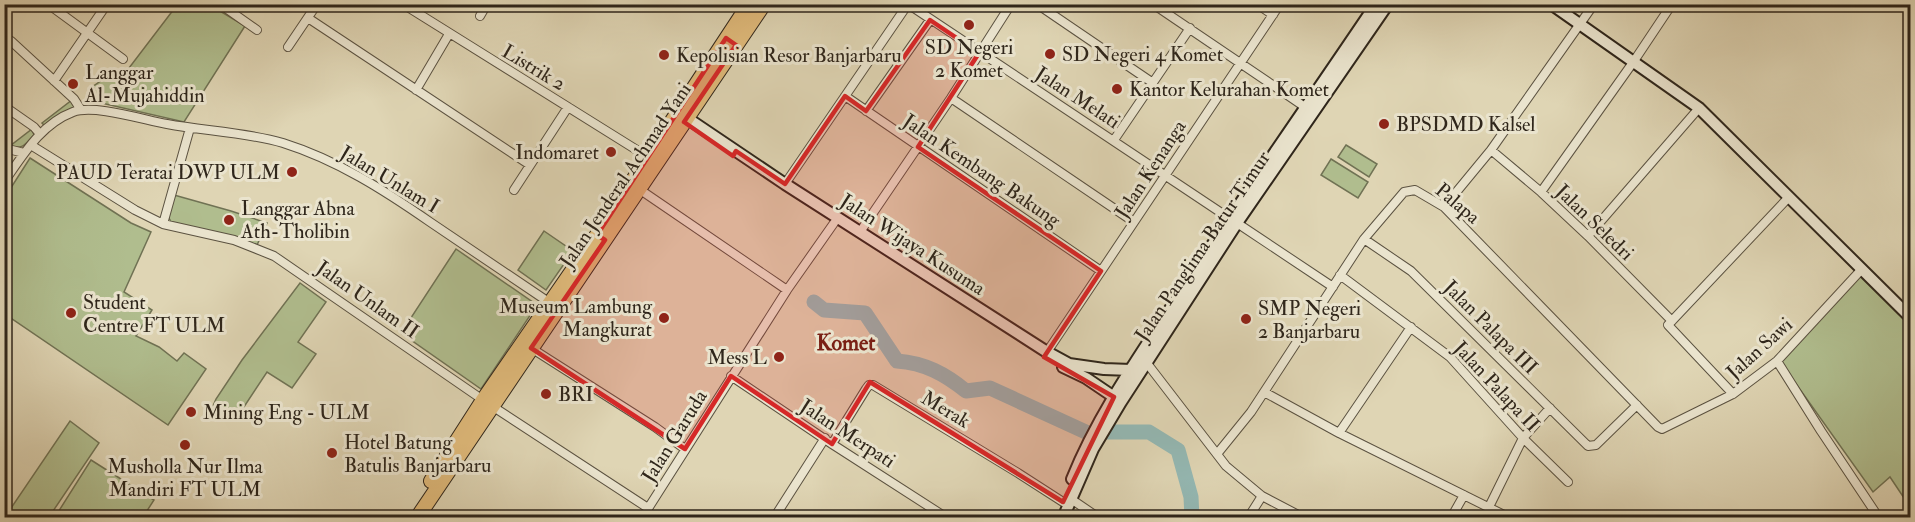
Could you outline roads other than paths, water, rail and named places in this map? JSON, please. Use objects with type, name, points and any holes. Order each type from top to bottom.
[{"type":"highway","name":"Jalan Jenderal Achmad Yani","points":[[601,237],[639,189],[686,120],[731,41],[749,4]]},
{"type":"highway","name":"Jalan Jenderal Achmad Yani","points":[[406,518],[488,403],[531,348],[648,157],[731,41],[764,4]]},
{"type":"highway","name":"Jalan Jenderal Achmad Yani","points":[[417,518],[550,303],[571,282]]},
{"type":"main road","name":"Jalan Panglima Batur Timur","points":[[1063,518],[1067,501],[1095,429],[1131,370],[1354,46],[1374,13],[1388,4]]},
{"type":"main road","points":[[1551,4],[1698,108],[1911,317]]},
{"type":"main road","name":"Jalan Panglima Batur Timur","points":[[1293,133],[1305,107],[1354,46]]},
{"type":"main road","name":"Jalan Wijaya Kusuma","points":[[686,120],[834,223],[1047,352],[1070,364],[1091,368],[1131,370]]},
{"type":"main road","name":"Jalan Wijaya Kusuma","points":[[734,154],[860,232],[1043,357],[1086,378],[1114,397]]},
{"type":"main road","name":"Jalan Panglima Batur Timur","points":[[1056,518],[1105,428],[1233,220]]},
{"type":"street","points":[[48,4],[123,59]]},
{"type":"street","points":[[54,81],[107,4]]},
{"type":"street","points":[[220,4],[257,30]]},
{"type":"street","points":[[288,47],[317,4]]},
{"type":"street","name":"Listrik 2","points":[[403,4],[648,157]]},
{"type":"street","points":[[480,16],[487,4]]},
{"type":"street","points":[[785,184],[908,4]]},
{"type":"street","name":"Jalan Melati","points":[[908,4],[1333,287]]},
{"type":"street","points":[[860,232],[951,98],[1011,4]]},
{"type":"street","points":[[1037,4],[1152,83]]},
{"type":"street","points":[[1153,4],[1305,107]]},
{"type":"street","points":[[1257,4],[1273,15]]},
{"type":"street","name":"Jalan Kenanga","points":[[1047,352],[1280,4]]},
{"type":"street","points":[[1444,207],[1491,150],[1594,4]]},
{"type":"street","points":[[1541,192],[1672,4]]},
{"type":"street","points":[[308,18],[530,165]]},
{"type":"street","points":[[866,111],[930,20]]},
{"type":"street","points":[[1114,140],[1190,28]]},
{"type":"street","points":[[416,90],[449,34]]},
{"type":"street","points":[[4,48],[11,41],[74,99],[81,110],[59,119],[40,134],[4,182]]},
{"type":"street","name":"Jalan Kembang Bakung","points":[[845,96],[1101,271]]},
{"type":"street","points":[[951,98],[1134,222]]},
{"type":"street","points":[[4,106],[34,127],[40,134]]},
{"type":"street","points":[[514,190],[568,107]]},
{"type":"street","points":[[1588,236],[1698,108]]},
{"type":"street","name":"Jalan Unlam I","points":[[81,110],[99,110],[190,128],[271,140],[316,156],[382,189],[550,303]]},
{"type":"street","points":[[163,225],[190,128]]},
{"type":"street","name":"Jalan Unlam II","points":[[4,148],[29,149],[163,225],[234,240],[274,256],[488,403],[648,508]]},
{"type":"street","name":"Jalan Seledri","points":[[1491,150],[1588,236],[1733,394]]},
{"type":"street","points":[[639,189],[787,290]]},
{"type":"street","name":"Palapa","points":[[1217,454],[1251,412],[1364,239],[1404,192],[1415,190],[1444,207],[1662,429]]},
{"type":"street","points":[[1670,323],[1788,198]]},
{"type":"street","name":"Jalan Garuda","points":[[642,518],[731,376],[834,223]]},
{"type":"street","name":"Jalan Palapa III","points":[[1364,239],[1411,271],[1588,446],[1596,445],[1637,405]]},
{"type":"street","name":"Jalan Sawi","points":[[1662,429],[1733,394],[1777,361],[1862,270]]},
{"type":"street","name":"Jalan Palapa II","points":[[1340,275],[1450,357],[1523,438],[1568,482]]},
{"type":"street","points":[[1339,433],[1411,327]]},
{"type":"street","points":[[531,348],[655,427],[685,449]]},
{"type":"street","points":[[1777,361],[1879,518]]},
{"type":"street","points":[[1146,362],[1226,466],[1262,496],[1304,518]]},
{"type":"street","name":"Jalan Merpati","points":[[731,376],[947,518]]},
{"type":"street","name":"Merak","points":[[832,444],[866,389],[869,385],[873,385],[1067,501]]},
{"type":"street","points":[[1264,392],[1339,433],[1510,518]]},
{"type":"street","points":[[1489,507],[1523,438],[1550,408]]},
{"type":"street","points":[[785,518],[776,515],[825,438]]},
{"type":"street","points":[[1450,518],[1464,495]]},
{"type":"street","points":[[1248,518],[1262,496]]},
{"type":"street","points":[[1067,501],[1100,518]]},
{"type":"waterway","points":[[814,302],[824,310],[865,313],[897,361],[917,364],[934,370],[966,391],[990,388],[1088,433]]},
{"type":"waterway","points":[[1105,432],[1149,432],[1178,450],[1191,497],[1192,518]]},
{"type":"place","name":"SD Negeri 2 Komet","points":[[969,25]]},
{"type":"place","name":"SD Negeri 4 Komet","points":[[1050,54]]},
{"type":"place","name":"Kepolisian Resor Banjarbaru","points":[[664,55]]},
{"type":"place","name":"Langgar Al-Mujahiddin","points":[[73,84]]},
{"type":"place","name":"Kantor Kelurahan Komet","points":[[1117,89]]},
{"type":"place","name":"BPSDMD Kalsel","points":[[1384,124]]},
{"type":"place","name":"Indomaret","points":[[611,152]]},
{"type":"place","name":"PAUD Teratai DWP ULM","points":[[292,172]]},
{"type":"place","name":"Langgar Abna Ath-Tholibin","points":[[229,220]]},
{"type":"place","name":"Student Centre FT ULM","points":[[71,313]]},
{"type":"place","name":"Museum Lambung Mangkurat","points":[[664,318]]},
{"type":"place","name":"SMP Negeri 2 Banjarbaru","points":[[1246,319]]},
{"type":"place","name":"Mess L","points":[[779,357]]},
{"type":"place","name":"BRI","points":[[546,394]]},
{"type":"place","name":"Mining Eng - ULM","points":[[191,412]]},
{"type":"place","name":"Musholla Nur Ilma Mandiri FT ULM","points":[[185,445]]},
{"type":"place","name":"Hotel Batung Batulis Banjarbaru","points":[[332,453]]},
{"type":"district","name":"Komet","points":[[846,342]]}]
